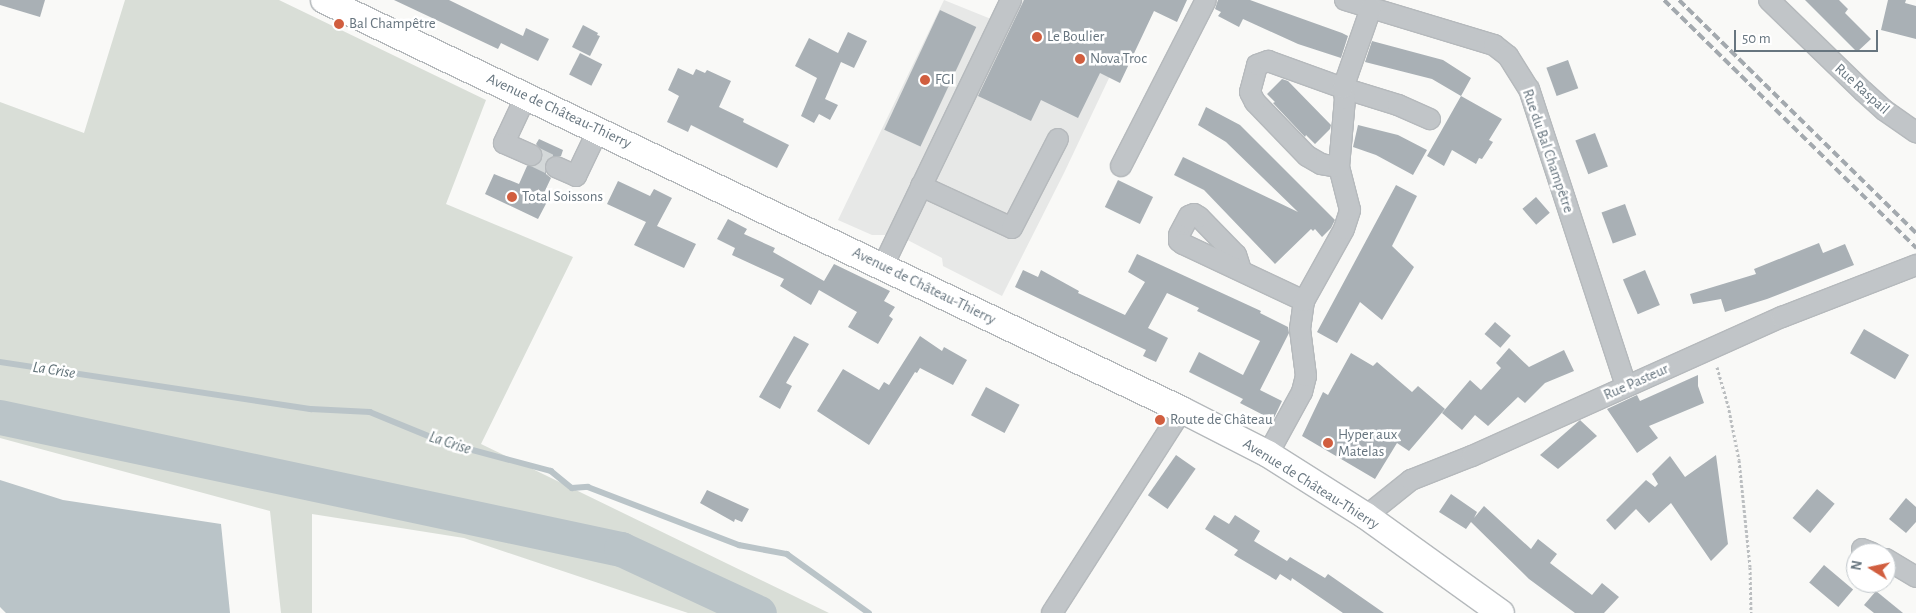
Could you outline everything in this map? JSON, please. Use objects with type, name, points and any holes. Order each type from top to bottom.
[{"type":"main road","name":"Avenue de Château-Thierry","points":[[324,0],[883,266],[1182,410],[1268,454],[1366,516],[1501,613]]},
{"type":"street","points":[[883,266],[1011,0]]},
{"type":"street","points":[[1121,166],[1206,0]]},
{"type":"street","name":"Rue du Bal Champêtre","points":[[1345,0],[1494,45],[1508,56],[1529,89],[1626,386]]},
{"type":"street","name":"Rue Raspail","points":[[1769,0],[1884,110],[1916,132]]},
{"type":"street","points":[[1268,454],[1302,392],[1306,376],[1300,330],[1304,301],[1344,229],[1350,210],[1339,167],[1345,99],[1343,88],[1371,8]]},
{"type":"street","points":[[1339,167],[1321,164],[1307,156],[1255,102],[1250,92],[1257,65],[1268,61],[1343,88],[1398,105],[1430,119]]},
{"type":"street","points":[[526,96],[504,143],[531,156]]},
{"type":"street","points":[[556,167],[576,176],[598,130]]},
{"type":"street","points":[[921,186],[1012,228],[1058,139]]},
{"type":"street","name":"Rue Pasteur","points":[[1366,516],[1411,480],[1782,317],[1916,265]]},
{"type":"street","points":[[1241,270],[1304,301]]},
{"type":"street","points":[[1052,613],[1182,410]]},
{"type":"street","points":[[1896,565],[1916,577]]},
{"type":"path","points":[[1711,348],[1728,405],[1739,460],[1748,550],[1751,613]]},
{"type":"shaded area","points":[[125,0],[279,0],[486,100],[446,204],[573,257],[481,444],[829,613],[688,613],[464,538],[312,514],[312,613],[281,613],[270,511],[0,438],[0,102],[84,133]]},
{"type":"shaded area","points":[[944,0],[991,19],[1001,0],[1146,0],[1064,173],[1002,296],[943,266],[942,258],[898,235],[872,235],[838,220]]},
{"type":"shaded area","points":[[0,480],[63,500],[221,524],[230,613],[6,613],[0,607]]},
{"type":"building","points":[[0,0],[45,0],[40,17],[0,5]]},
{"type":"building","points":[[394,0],[449,0],[523,36],[526,28],[549,39],[538,61],[501,43],[498,49]]},
{"type":"building","points":[[1024,0],[1187,0],[1177,22],[1154,11],[1120,83],[1100,73],[1078,118],[1041,100],[1031,121],[978,96]]},
{"type":"building","points":[[1218,0],[1250,0],[1342,33],[1348,36],[1341,58],[1298,44],[1243,19],[1239,27],[1218,16],[1221,12],[1215,9]]},
{"type":"building","points":[[1805,0],[1839,0],[1848,9],[1845,13],[1871,39],[1857,52]]},
{"type":"building","points":[[1888,0],[1906,0],[1905,3],[1916,6],[1916,39],[1881,30]]},
{"type":"building","points":[[940,10],[976,27],[920,147],[884,130]]},
{"type":"building","points":[[583,25],[600,36],[590,56],[572,47]]},
{"type":"building","points":[[848,32],[867,41],[854,68],[841,62],[825,99],[838,105],[830,120],[819,114],[814,123],[801,116],[817,78],[795,66],[809,38],[838,53]]},
{"type":"building","points":[[1372,41],[1443,60],[1471,78],[1461,96],[1432,79],[1365,62]]},
{"type":"building","points":[[580,53],[602,64],[591,86],[569,74]]},
{"type":"building","points":[[1568,60],[1578,88],[1557,96],[1546,68]]},
{"type":"building","points":[[678,68],[693,75],[696,69],[705,73],[707,70],[731,81],[719,107],[744,119],[743,122],[789,145],[777,168],[691,125],[688,132],[667,122],[679,96],[668,90]]},
{"type":"building","points":[[1282,79],[1288,81],[1331,125],[1330,129],[1315,144],[1306,135],[1305,137],[1267,94]]},
{"type":"building","points":[[1461,96],[1502,119],[1489,140],[1493,142],[1482,159],[1479,158],[1476,164],[1452,150],[1444,166],[1427,156]]},
{"type":"building","points":[[1206,107],[1240,125],[1335,220],[1331,228],[1322,237],[1315,229],[1313,231],[1311,229],[1275,264],[1204,190],[1174,175],[1183,157],[1298,212],[1226,142],[1198,125]]},
{"type":"building","points":[[1358,125],[1398,135],[1427,150],[1413,175],[1376,155],[1353,147]]},
{"type":"building","points":[[1595,133],[1608,167],[1588,174],[1575,141]]},
{"type":"building","points":[[539,139],[563,150],[561,156],[549,157],[545,163],[546,174],[551,178],[543,195],[549,198],[538,219],[485,194],[494,174],[519,184],[527,166],[538,164],[543,154],[536,144]]},
{"type":"building","points":[[1118,180],[1153,197],[1140,224],[1105,207]]},
{"type":"building","points":[[618,181],[650,196],[654,189],[672,198],[657,226],[696,244],[684,268],[634,245],[646,222],[607,204]]},
{"type":"building","points":[[1396,185],[1417,196],[1392,246],[1414,267],[1382,320],[1360,302],[1337,343],[1317,332]]},
{"type":"building","points":[[1536,197],[1550,213],[1536,225],[1522,209]]},
{"type":"building","points":[[1625,204],[1636,235],[1613,244],[1602,213]]},
{"type":"building","points":[[728,219],[747,229],[744,234],[775,248],[773,252],[824,281],[834,264],[890,291],[884,301],[895,307],[889,316],[893,319],[878,344],[848,327],[857,312],[819,290],[811,305],[780,286],[784,279],[732,255],[735,248],[717,239]]},
{"type":"building","points":[[1819,243],[1823,253],[1845,244],[1854,265],[1767,299],[1725,312],[1721,299],[1693,304],[1690,294],[1756,274],[1754,269]]},
{"type":"building","points":[[1137,254],[1261,311],[1260,313],[1288,327],[1289,333],[1260,390],[1282,401],[1273,420],[1240,403],[1243,399],[1189,372],[1199,352],[1243,375],[1260,341],[1197,311],[1199,308],[1167,293],[1148,328],[1168,338],[1156,362],[1143,356],[1146,350],[1015,287],[1023,270],[1038,277],[1041,270],[1079,291],[1078,293],[1125,315],[1145,282],[1128,272]]},
{"type":"building","points":[[1645,270],[1660,305],[1638,314],[1623,279]]},
{"type":"building","points":[[1495,322],[1511,336],[1500,348],[1485,334]]},
{"type":"building","points":[[1864,329],[1909,355],[1895,379],[1850,353]]},
{"type":"building","points":[[794,336],[809,344],[786,383],[792,386],[780,409],[759,397]]},
{"type":"building","points":[[920,336],[942,351],[944,347],[967,360],[953,385],[920,368],[917,373],[915,372],[869,445],[817,411],[843,369],[879,390],[884,382],[889,385]]},
{"type":"building","points":[[1509,348],[1529,367],[1564,350],[1574,371],[1545,383],[1525,403],[1518,397],[1488,426],[1475,415],[1462,430],[1442,413],[1470,380],[1481,390],[1501,368],[1496,363]]},
{"type":"building","points":[[1351,353],[1373,366],[1377,362],[1412,392],[1418,386],[1445,409],[1409,451],[1397,443],[1375,479],[1302,436],[1323,392],[1328,395]]},
{"type":"building","points":[[1698,375],[1698,386],[1704,403],[1649,426],[1658,438],[1637,453],[1607,409],[1637,395],[1640,401]]},
{"type":"building","points":[[986,387],[1020,405],[1005,433],[971,415]]},
{"type":"building","points":[[1580,420],[1597,436],[1558,469],[1540,455]]},
{"type":"building","points":[[1176,455],[1196,469],[1168,509],[1148,495]]},
{"type":"building","points":[[1716,455],[1728,544],[1711,561],[1671,503],[1649,523],[1636,509],[1615,530],[1606,520],[1646,480],[1655,487],[1658,484],[1652,474],[1670,456],[1685,477]]},
{"type":"building","points":[[1817,489],[1835,504],[1810,533],[1793,518]]},
{"type":"building","points":[[707,490],[749,509],[742,522],[735,519],[734,522],[700,503]]},
{"type":"building","points":[[1451,494],[1477,512],[1474,518],[1484,506],[1531,549],[1538,539],[1557,554],[1550,563],[1592,595],[1602,583],[1619,597],[1604,613],[1575,613],[1529,579],[1471,522],[1466,529],[1439,512]]},
{"type":"building","points":[[1906,498],[1916,507],[1916,522],[1906,533],[1889,519]]},
{"type":"building","points":[[1214,515],[1229,524],[1235,515],[1260,531],[1254,541],[1287,561],[1290,557],[1325,578],[1328,574],[1384,613],[1343,613],[1292,578],[1291,581],[1280,574],[1276,580],[1234,555],[1238,550],[1205,529]]},
{"type":"building","points":[[1824,565],[1846,583],[1846,593],[1850,593],[1838,607],[1809,583]]},
{"type":"building","points":[[1874,593],[1878,593],[1903,613],[1874,613],[1864,605]]},
{"type":"waterway","name":"La Crise","points":[[0,362],[311,409],[370,412],[443,442],[551,471],[572,488],[588,487],[739,545],[787,554],[869,613]]},
{"type":"waterway","name":"La Crise","points":[[0,417],[621,549],[759,613]]},
{"type":"tunnel","points":[[531,155],[556,167]]},
{"type":"railway","points":[[1664,0],[1916,248]]},
{"type":"railway","points":[[1679,0],[1916,233]]},
{"type":"place","name":"Bal Champêtre","points":[[339,24]]},
{"type":"place","name":"Le Boulier","points":[[1037,37]]},
{"type":"place","name":"Nova Troc","points":[[1080,59]]},
{"type":"place","name":"FGI","points":[[925,80]]},
{"type":"place","name":"Total Soissons","points":[[512,197]]},
{"type":"place","name":"Route de Château","points":[[1160,420]]},
{"type":"place","name":"Hyper aux Matelas","points":[[1328,443]]}]
